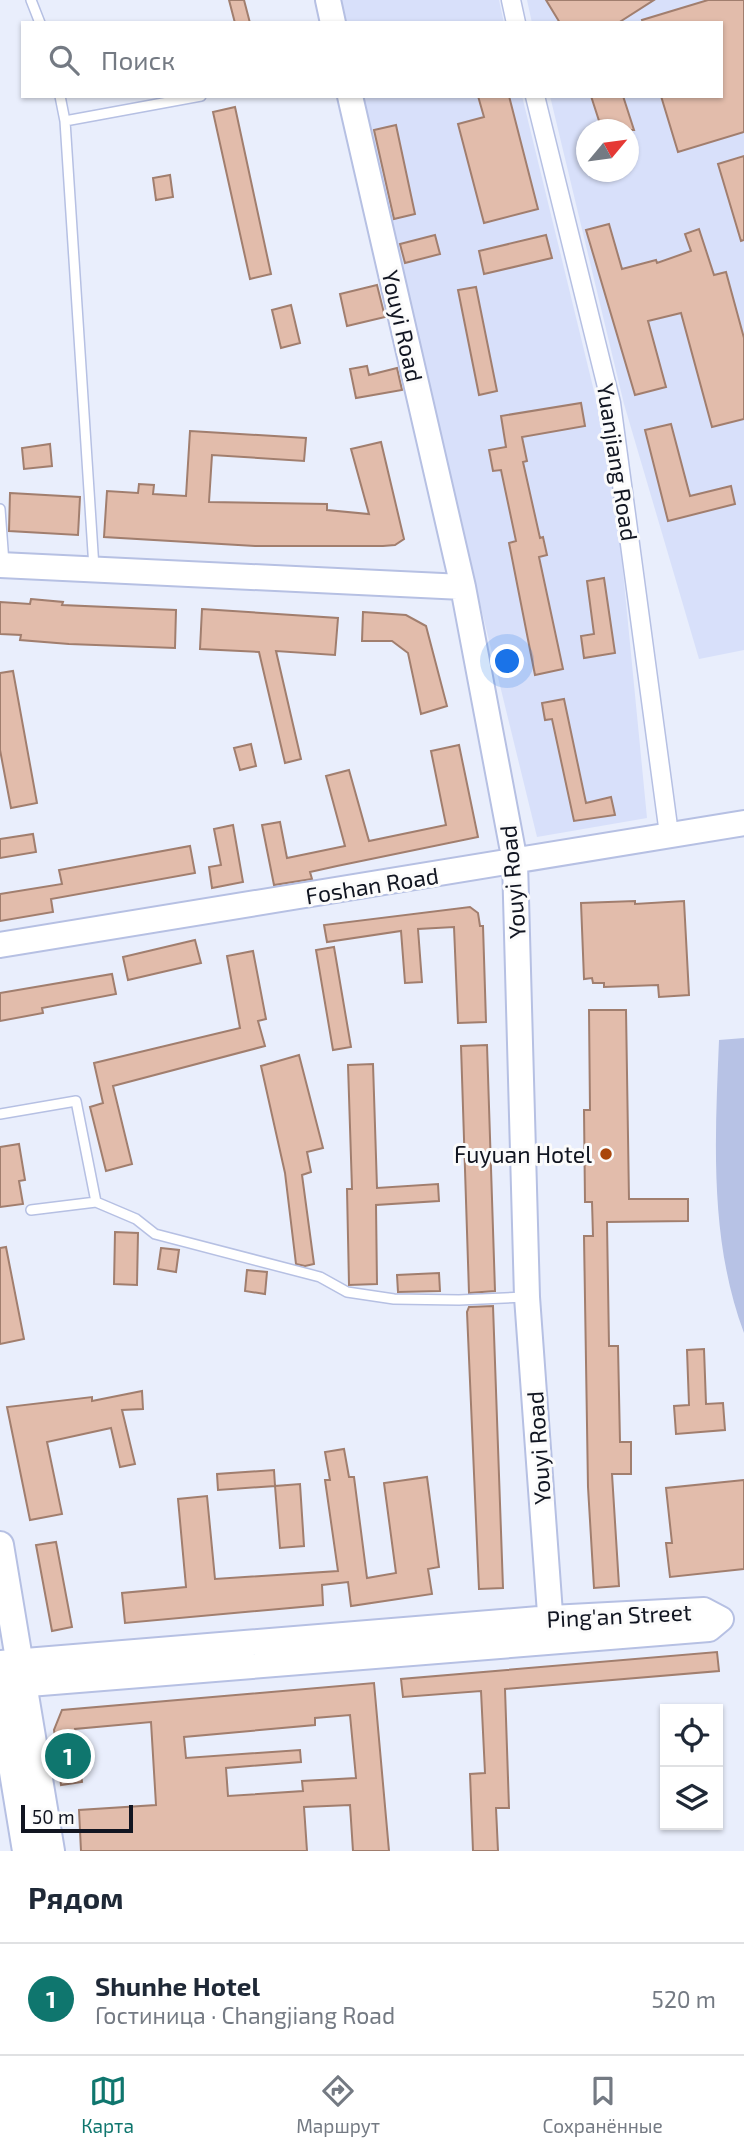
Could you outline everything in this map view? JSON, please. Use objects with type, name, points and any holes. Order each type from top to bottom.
[{"type":"main road","points":[[0,1545],[12,1674],[51,1851]]},
{"type":"main road","points":[[0,1693],[26,1851]]},
{"type":"street","points":[[328,0],[333,21]]},
{"type":"street","points":[[511,0],[516,21]]},
{"type":"street","name":"Youyi Road","points":[[350,98],[463,587],[515,862],[527,1297],[552,1630]]},
{"type":"street","name":"Yuanjiang Road","points":[[535,98],[611,403],[669,834]]},
{"type":"street","points":[[2,566],[94,568],[463,587]]},
{"type":"street","name":"Foshan Road","points":[[0,945],[744,823]]},
{"type":"street","name":"Ping'an Street","points":[[12,1674],[552,1630],[704,1610],[721,1619],[709,1629],[552,1630]]},
{"type":"lane","points":[[31,0],[39,21]]},
{"type":"lane","points":[[60,98],[65,121],[78,362],[94,568]]},
{"type":"lane","points":[[65,121],[190,98]]},
{"type":"lane","points":[[0,509],[2,566]]},
{"type":"lane","points":[[0,1114],[76,1101],[96,1202]]},
{"type":"lane","points":[[31,1210],[96,1202],[136,1219],[155,1234],[320,1276],[346,1292],[394,1299],[527,1297]]},
{"type":"shaded area","points":[[332,0],[499,0],[504,21],[337,21]]},
{"type":"shaded area","points":[[527,0],[744,0],[744,650],[699,659],[624,404],[550,98],[723,98],[723,21],[532,21]]},
{"type":"shaded area","points":[[356,98],[522,98],[613,469],[647,818],[537,837]]},
{"type":"shaded area","points":[[744,1038],[744,1333],[725,1261],[720,1225],[716,1114],[719,1040]]},
{"type":"building","points":[[229,0],[244,0],[249,21],[234,21]]},
{"type":"building","points":[[546,0],[654,0],[621,21],[559,21]]},
{"type":"building","points":[[708,0],[744,0],[744,132],[678,152],[662,98],[723,98],[723,21],[642,20]]},
{"type":"building","points":[[479,98],[510,98],[538,209],[484,223],[458,124],[484,117]]},
{"type":"building","points":[[592,98],[624,98],[630,119],[598,119]]},
{"type":"building","points":[[235,107],[271,274],[250,279],[213,112]]},
{"type":"building","points":[[396,125],[415,214],[394,219],[374,130]]},
{"type":"building","points":[[744,156],[744,240],[741,241],[718,164]]},
{"type":"building","points":[[170,175],[173,197],[156,200],[153,178]]},
{"type":"building","points":[[609,224],[622,269],[656,260],[657,263],[691,251],[685,234],[699,229],[714,275],[726,272],[744,338],[744,419],[712,427],[681,313],[648,321],[666,387],[635,395],[586,230]]},
{"type":"building","points":[[435,235],[440,254],[405,263],[400,244]]},
{"type":"building","points":[[546,235],[552,258],[484,274],[479,251]]},
{"type":"building","points":[[377,285],[385,317],[347,326],[340,294]]},
{"type":"building","points":[[476,287],[497,391],[479,395],[458,290]]},
{"type":"building","points":[[291,305],[300,343],[281,348],[272,310]]},
{"type":"building","points":[[367,366],[369,375],[397,368],[402,390],[356,398],[350,369]]},
{"type":"building","points":[[581,403],[585,426],[522,437],[527,461],[523,462],[540,538],[543,537],[547,555],[539,557],[563,669],[535,675],[509,543],[516,541],[501,470],[493,471],[489,450],[506,447],[501,416]]},
{"type":"building","points":[[671,424],[690,496],[731,486],[735,504],[668,521],[645,430]]},
{"type":"building","points":[[190,431],[306,438],[304,461],[212,455],[209,502],[327,504],[327,510],[369,514],[351,449],[381,442],[404,539],[395,545],[383,546],[255,546],[104,537],[107,491],[138,493],[139,484],[154,485],[153,494],[186,496]]},
{"type":"building","points":[[50,444],[52,466],[24,469],[22,448]]},
{"type":"building","points":[[10,493],[80,497],[78,535],[9,531]]},
{"type":"building","points":[[604,578],[615,653],[584,658],[581,636],[594,634],[587,581]]},
{"type":"building","points":[[31,599],[63,602],[62,605],[176,610],[175,648],[69,644],[20,640],[21,635],[0,634],[0,602],[30,604]]},
{"type":"building","points":[[202,609],[338,618],[335,655],[276,651],[301,759],[285,763],[259,652],[200,649]]},
{"type":"building","points":[[363,612],[406,615],[426,626],[447,706],[421,714],[408,653],[392,641],[362,641]]},
{"type":"building","points":[[13,671],[37,803],[11,808],[0,750],[0,673]]},
{"type":"building","points":[[564,699],[586,803],[611,797],[615,815],[574,821],[552,719],[545,720],[542,703]]},
{"type":"building","points":[[251,744],[256,766],[240,770],[234,748]]},
{"type":"building","points":[[459,745],[478,837],[310,872],[312,879],[274,885],[262,825],[280,822],[287,858],[345,846],[326,776],[349,770],[369,841],[446,825],[431,751]]},
{"type":"building","points":[[233,825],[243,882],[212,888],[209,867],[221,865],[214,829]]},
{"type":"building","points":[[33,834],[36,852],[0,858],[0,839]]},
{"type":"building","points":[[190,846],[195,873],[51,899],[53,912],[0,921],[0,894],[62,884],[59,870]]},
{"type":"building","points":[[635,901],[635,904],[684,901],[689,995],[659,997],[658,985],[604,987],[604,983],[593,983],[592,978],[584,979],[581,903]]},
{"type":"building","points":[[470,907],[478,913],[480,926],[483,926],[486,1022],[458,1023],[454,927],[418,929],[422,982],[405,983],[401,931],[327,942],[324,925]]},
{"type":"building","points":[[195,940],[201,963],[128,980],[123,957]]},
{"type":"building","points":[[334,947],[351,1047],[333,1050],[316,950]]},
{"type":"building","points":[[253,951],[266,1019],[258,1021],[265,1046],[113,1086],[132,1164],[106,1171],[90,1107],[103,1103],[94,1063],[240,1028],[227,956]]},
{"type":"building","points":[[112,974],[116,994],[42,1008],[43,1013],[0,1021],[0,993]]},
{"type":"building","points":[[589,1010],[626,1010],[629,1199],[688,1199],[688,1221],[607,1222],[609,1346],[618,1346],[620,1442],[631,1442],[631,1474],[612,1474],[619,1586],[594,1588],[588,1487],[584,1236],[593,1236],[592,1202],[585,1202],[584,1110],[590,1110]]},
{"type":"building","points":[[487,1045],[495,1291],[469,1293],[461,1046]]},
{"type":"building","points":[[299,1055],[323,1148],[307,1152],[311,1172],[302,1175],[314,1264],[305,1266],[296,1264],[285,1173],[261,1066]]},
{"type":"building","points":[[373,1064],[377,1188],[438,1184],[439,1201],[376,1205],[377,1284],[349,1285],[347,1189],[352,1189],[348,1065]]},
{"type":"building","points":[[19,1144],[25,1180],[19,1181],[23,1204],[0,1207],[0,1147]]},
{"type":"building","points":[[115,1232],[138,1233],[137,1285],[114,1284]]},
{"type":"building","points":[[6,1247],[24,1339],[0,1344],[0,1248]]},
{"type":"building","points":[[161,1248],[179,1250],[176,1272],[158,1269]]},
{"type":"building","points":[[247,1270],[267,1272],[265,1294],[245,1291]]},
{"type":"building","points":[[439,1273],[440,1291],[398,1292],[397,1275]]},
{"type":"building","points":[[493,1306],[503,1588],[479,1589],[467,1312],[469,1307]]},
{"type":"building","points":[[704,1349],[706,1404],[723,1403],[725,1430],[676,1434],[674,1406],[689,1405],[687,1350]]},
{"type":"building","points":[[142,1391],[143,1409],[122,1410],[135,1464],[120,1467],[111,1428],[47,1442],[62,1514],[30,1520],[7,1407],[92,1397],[92,1401]]},
{"type":"building","points":[[344,1449],[349,1477],[354,1477],[367,1578],[396,1573],[384,1483],[427,1477],[439,1567],[428,1569],[432,1594],[351,1606],[348,1582],[322,1585],[323,1605],[125,1623],[122,1593],[186,1587],[178,1499],[207,1496],[215,1579],[338,1571],[325,1480],[330,1480],[325,1452]]},
{"type":"building","points":[[274,1470],[275,1486],[218,1490],[217,1474]]},
{"type":"building","points":[[744,1480],[744,1569],[670,1577],[666,1543],[672,1543],[666,1488]]},
{"type":"building","points":[[300,1484],[304,1546],[280,1548],[275,1486]]},
{"type":"building","points":[[56,1542],[72,1627],[52,1631],[36,1545]]},
{"type":"building","points":[[717,1652],[719,1671],[505,1689],[509,1808],[496,1808],[498,1851],[473,1851],[470,1774],[485,1773],[481,1691],[403,1697],[401,1679]]},
{"type":"building","points":[[374,1683],[389,1851],[353,1851],[350,1805],[304,1807],[307,1851],[81,1851],[79,1810],[156,1805],[151,1722],[75,1729],[82,1782],[61,1785],[54,1730],[62,1710]],"holes":[[[350,1715],[356,1778],[302,1781],[303,1791],[228,1796],[226,1768],[301,1762],[300,1750],[186,1758],[184,1737],[315,1725],[315,1718]]]},
{"type":"place","name":"Fuyuan Hotel","points":[[606,1154]]},
{"type":"place","name":"Shunhe Hotel","points":[[68,1756]]}]
